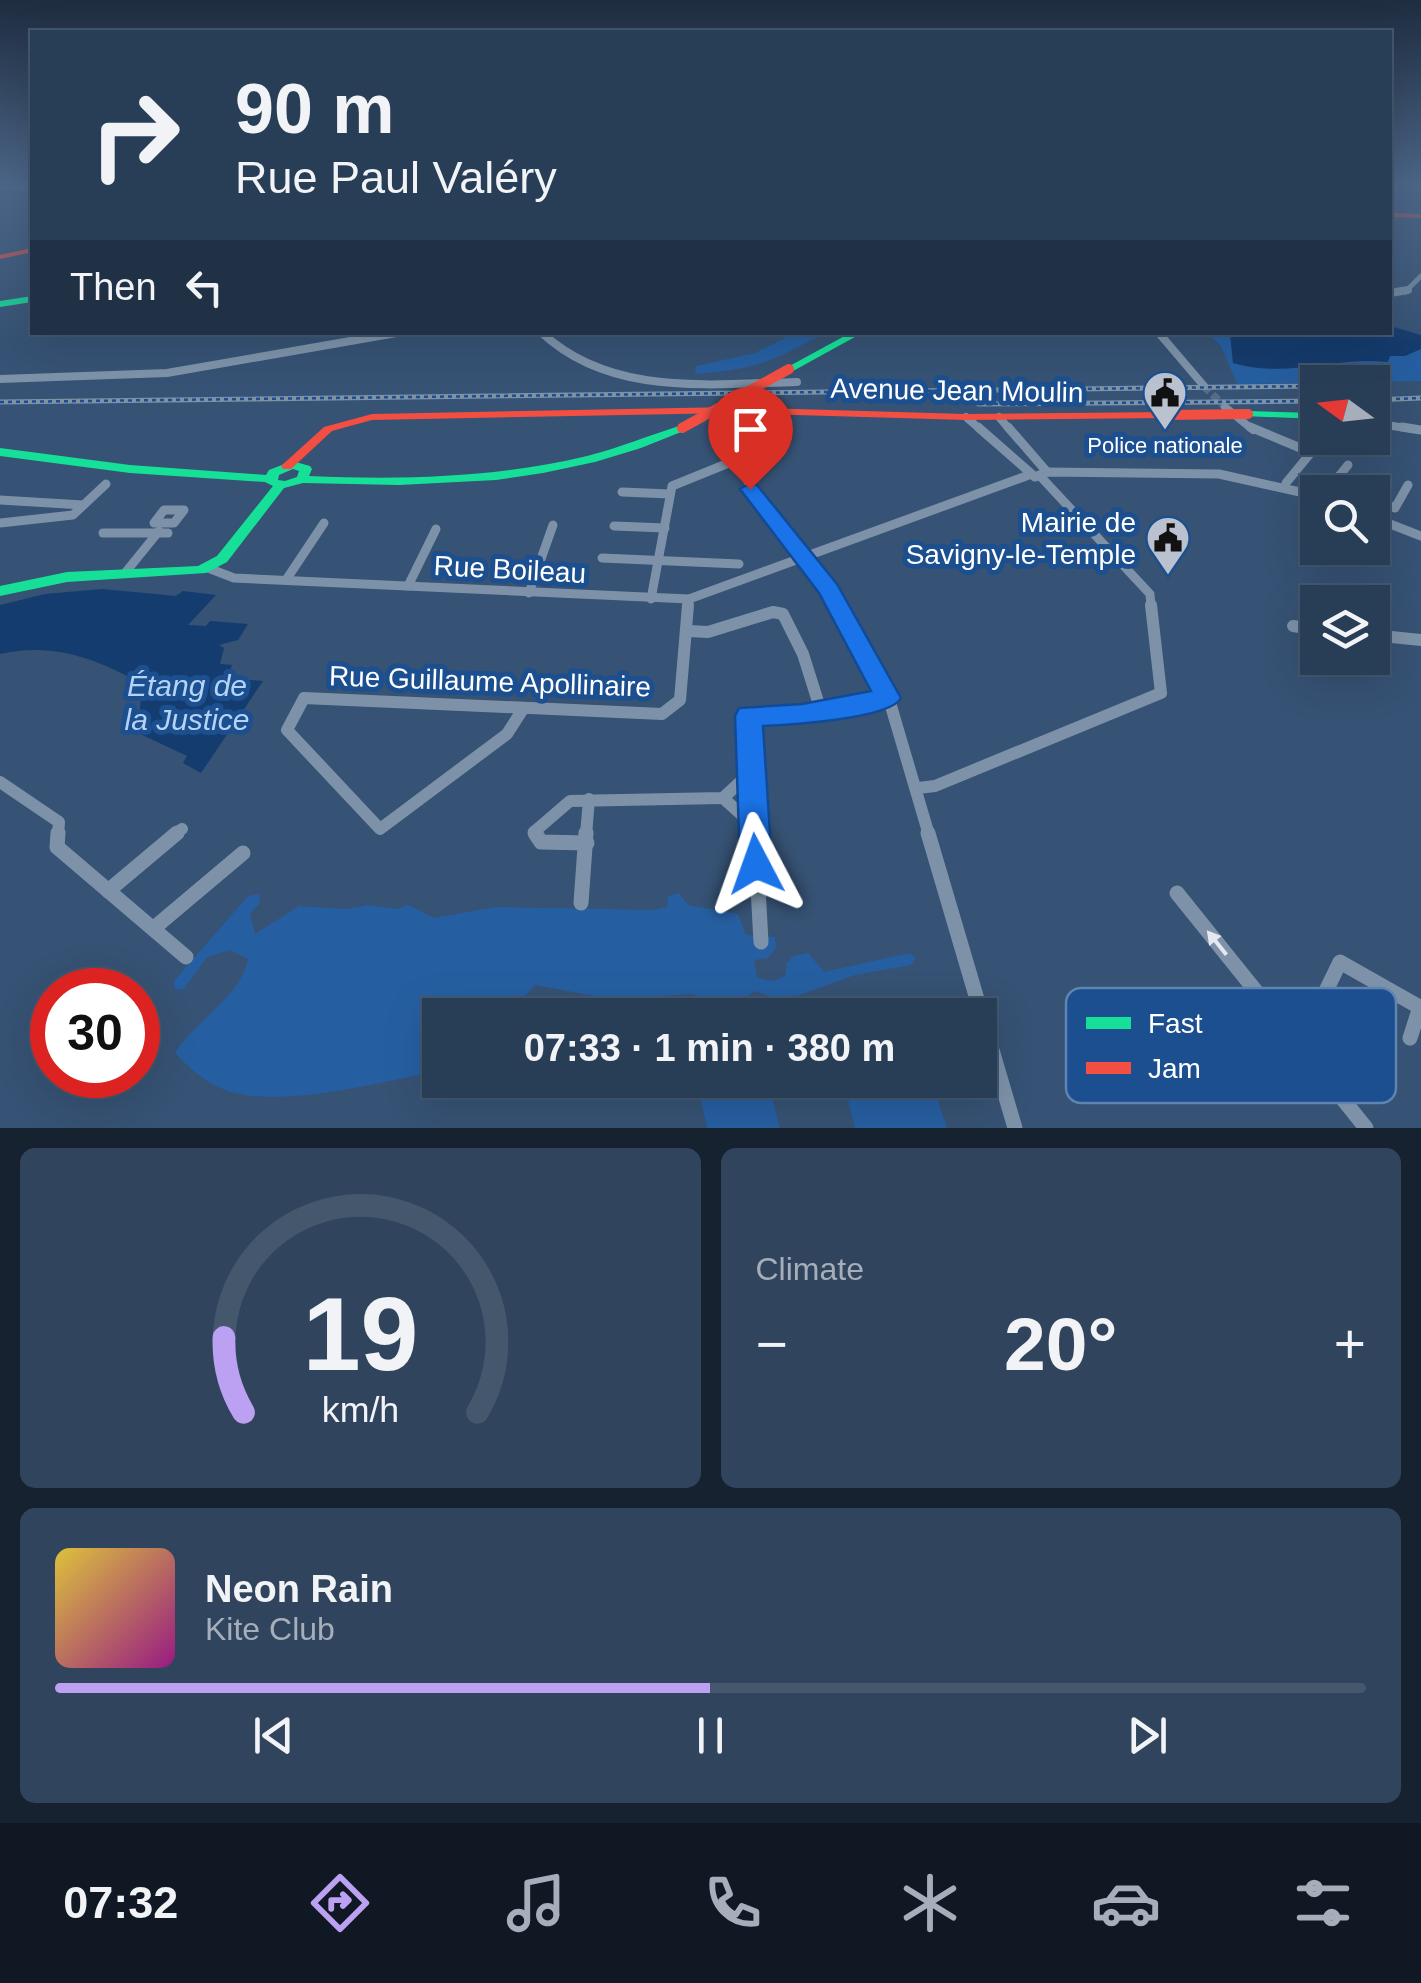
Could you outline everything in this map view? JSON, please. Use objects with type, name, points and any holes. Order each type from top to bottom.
[{"type":"main road","points":[[0,255],[30,248]]},
{"type":"main road","points":[[0,304],[30,299]]},
{"type":"main road","points":[[0,452],[130,468],[338,478],[456,481],[535,475],[617,456],[682,428],[793,376],[855,335]]},
{"type":"main road","name":"Avenue Jean Moulin","points":[[208,568],[222,559],[307,449],[328,429],[366,417],[731,410],[999,418],[1300,416]]},
{"type":"main road","points":[[0,592],[67,577],[184,574],[208,568]]},
{"type":"street","points":[[1392,293],[1406,292],[1421,276]]},
{"type":"street","points":[[0,379],[167,373],[385,335]]},
{"type":"street","points":[[544,335],[574,361],[588,367],[664,381],[793,376]]},
{"type":"street","points":[[1161,335],[1204,386]]},
{"type":"street","points":[[1225,406],[1258,434],[1300,449]]},
{"type":"street","points":[[731,410],[740,437],[740,458],[759,504],[805,559],[860,641],[888,698],[918,788],[1015,1128]]},
{"type":"street","points":[[740,437],[756,411]]},
{"type":"street","points":[[918,788],[935,786],[1128,708],[1160,692],[1161,686],[1145,586],[1039,475],[966,417]]},
{"type":"street","points":[[999,418],[1039,475]]},
{"type":"street","points":[[1390,426],[1421,430]]},
{"type":"street","points":[[1286,483],[1308,455]]},
{"type":"street","points":[[651,599],[672,486],[740,458]]},
{"type":"street","points":[[1340,475],[1348,465]]},
{"type":"street","points":[[1039,475],[1206,473],[1286,483],[1300,489]]},
{"type":"street","name":"Rue Boileau","points":[[208,568],[224,577],[689,599],[1039,475]]},
{"type":"street","points":[[0,523],[73,515],[106,484]]},
{"type":"street","points":[[1390,506],[1395,508],[1408,485]]},
{"type":"street","points":[[622,492],[670,494]]},
{"type":"street","points":[[0,500],[84,505]]},
{"type":"street","points":[[0,508],[19,501]]},
{"type":"street","points":[[286,580],[324,523]]},
{"type":"street","points":[[1390,524],[1421,536]]},
{"type":"street","points":[[530,593],[553,525]]},
{"type":"street","points":[[614,526],[665,528]]},
{"type":"street","points":[[408,586],[436,529]]},
{"type":"street","points":[[103,533],[163,530],[125,573]]},
{"type":"street","points":[[602,558],[738,564]]},
{"type":"street","name":"Rue Guillaume Apollinaire","points":[[523,709],[506,734],[380,829],[287,730],[304,698],[662,714],[680,700],[689,599]]},
{"type":"street","points":[[689,630],[708,632],[773,612],[783,614],[796,637],[820,711]]},
{"type":"street","points":[[1293,626],[1300,627]]},
{"type":"street","points":[[1390,637],[1421,640]]},
{"type":"street","points":[[761,942],[748,716],[820,711],[888,698]]},
{"type":"street","points":[[723,798],[750,772]]},
{"type":"street","points":[[0,782],[59,822],[56,847],[186,957]]},
{"type":"street","points":[[587,843],[542,842],[534,832],[570,801],[590,799],[723,798],[753,826]]},
{"type":"street","points":[[580,903],[590,799]]},
{"type":"street","points":[[108,890],[182,828]]},
{"type":"street","points":[[154,928],[243,853]]},
{"type":"street","points":[[1176,893],[1253,988]]},
{"type":"street","points":[[1327,988],[1340,962],[1385,988]]},
{"type":"street","points":[[1396,994],[1420,1008],[1410,1038]]},
{"type":"street","points":[[1346,1103],[1366,1128]]},
{"type":"shaded area","points":[[791,335],[820,335],[763,362],[695,374],[696,366],[755,353]]},
{"type":"shaded area","points":[[1209,335],[1230,335],[1233,363],[1271,369],[1300,367],[1300,383],[1237,384],[1221,346]]},
{"type":"shaded area","points":[[1421,349],[1421,381],[1390,382],[1390,365],[1319,365],[1387,362],[1390,356],[1405,356]]},
{"type":"shaded area","points":[[679,893],[688,905],[738,914],[746,935],[775,937],[776,948],[768,958],[754,960],[757,978],[774,981],[786,975],[786,964],[793,956],[808,953],[824,972],[910,953],[916,958],[911,965],[855,975],[791,998],[774,998],[754,991],[746,998],[705,998],[692,994],[604,998],[535,985],[525,998],[422,998],[422,1074],[331,1092],[273,1097],[225,1090],[198,1074],[175,1053],[237,985],[248,959],[230,950],[207,957],[184,989],[175,990],[174,981],[248,896],[259,894],[260,903],[250,914],[255,934],[299,906],[346,909],[368,905],[397,909],[408,905],[434,918],[496,907],[655,910],[667,907],[668,896]]},
{"type":"shaded area","points":[[701,1098],[772,1098],[780,1128],[707,1128]]},
{"type":"shaded area","points":[[848,1098],[937,1098],[947,1128],[855,1128]]},
{"type":"water","points":[[1392,327],[1421,335],[1421,349],[1405,356],[1390,356],[1388,362],[1252,367],[1233,363],[1230,335],[1392,335]]},
{"type":"water","name":"Étang de la Justice","points":[[102,589],[176,596],[183,591],[216,595],[188,625],[206,626],[210,621],[248,624],[238,640],[219,645],[224,648],[220,664],[232,665],[227,678],[263,681],[201,773],[183,763],[187,756],[138,733],[142,684],[91,660],[56,651],[0,654],[0,605],[45,594]]},
{"type":"tunnel","points":[[1204,386],[1225,407]]},
{"type":"railway","points":[[0,402],[1300,386]]},
{"type":"railway","points":[[1390,399],[1421,398]]},
{"type":"railway","points":[[978,404],[1300,401]]},
{"type":"traffic: fast","points":[[0,304],[30,299]]},
{"type":"traffic: fast","points":[[789,369],[854,335]]},
{"type":"traffic: fast","points":[[1248,414],[1300,416]]},
{"type":"traffic: fast","points":[[302,479],[399,482],[496,476],[591,459],[682,428]]},
{"type":"traffic: fast","points":[[0,452],[130,469],[270,479]]},
{"type":"traffic: fast","points":[[292,465],[306,469],[302,479],[286,485],[271,482],[273,473],[292,465]]},
{"type":"traffic: fast","points":[[0,591],[67,577],[201,570],[222,559],[280,485]]},
{"type":"traffic: jam","points":[[0,257],[30,250]]},
{"type":"traffic: jam","points":[[682,428],[789,369]]},
{"type":"traffic: jam","points":[[287,466],[328,429],[372,417],[731,410],[966,417],[1167,415]]},
{"type":"traffic: jam","points":[[1167,415],[1248,414]]},
{"type":"place","name":"Police nationale","points":[[1165,431]]},
{"type":"place","name":"Mairie de Savigny-le-Temple","points":[[1168,576]]},
{"type":"route","points":[[750,489],[828,589],[888,698],[802,714],[748,716],[756,864]]}]
